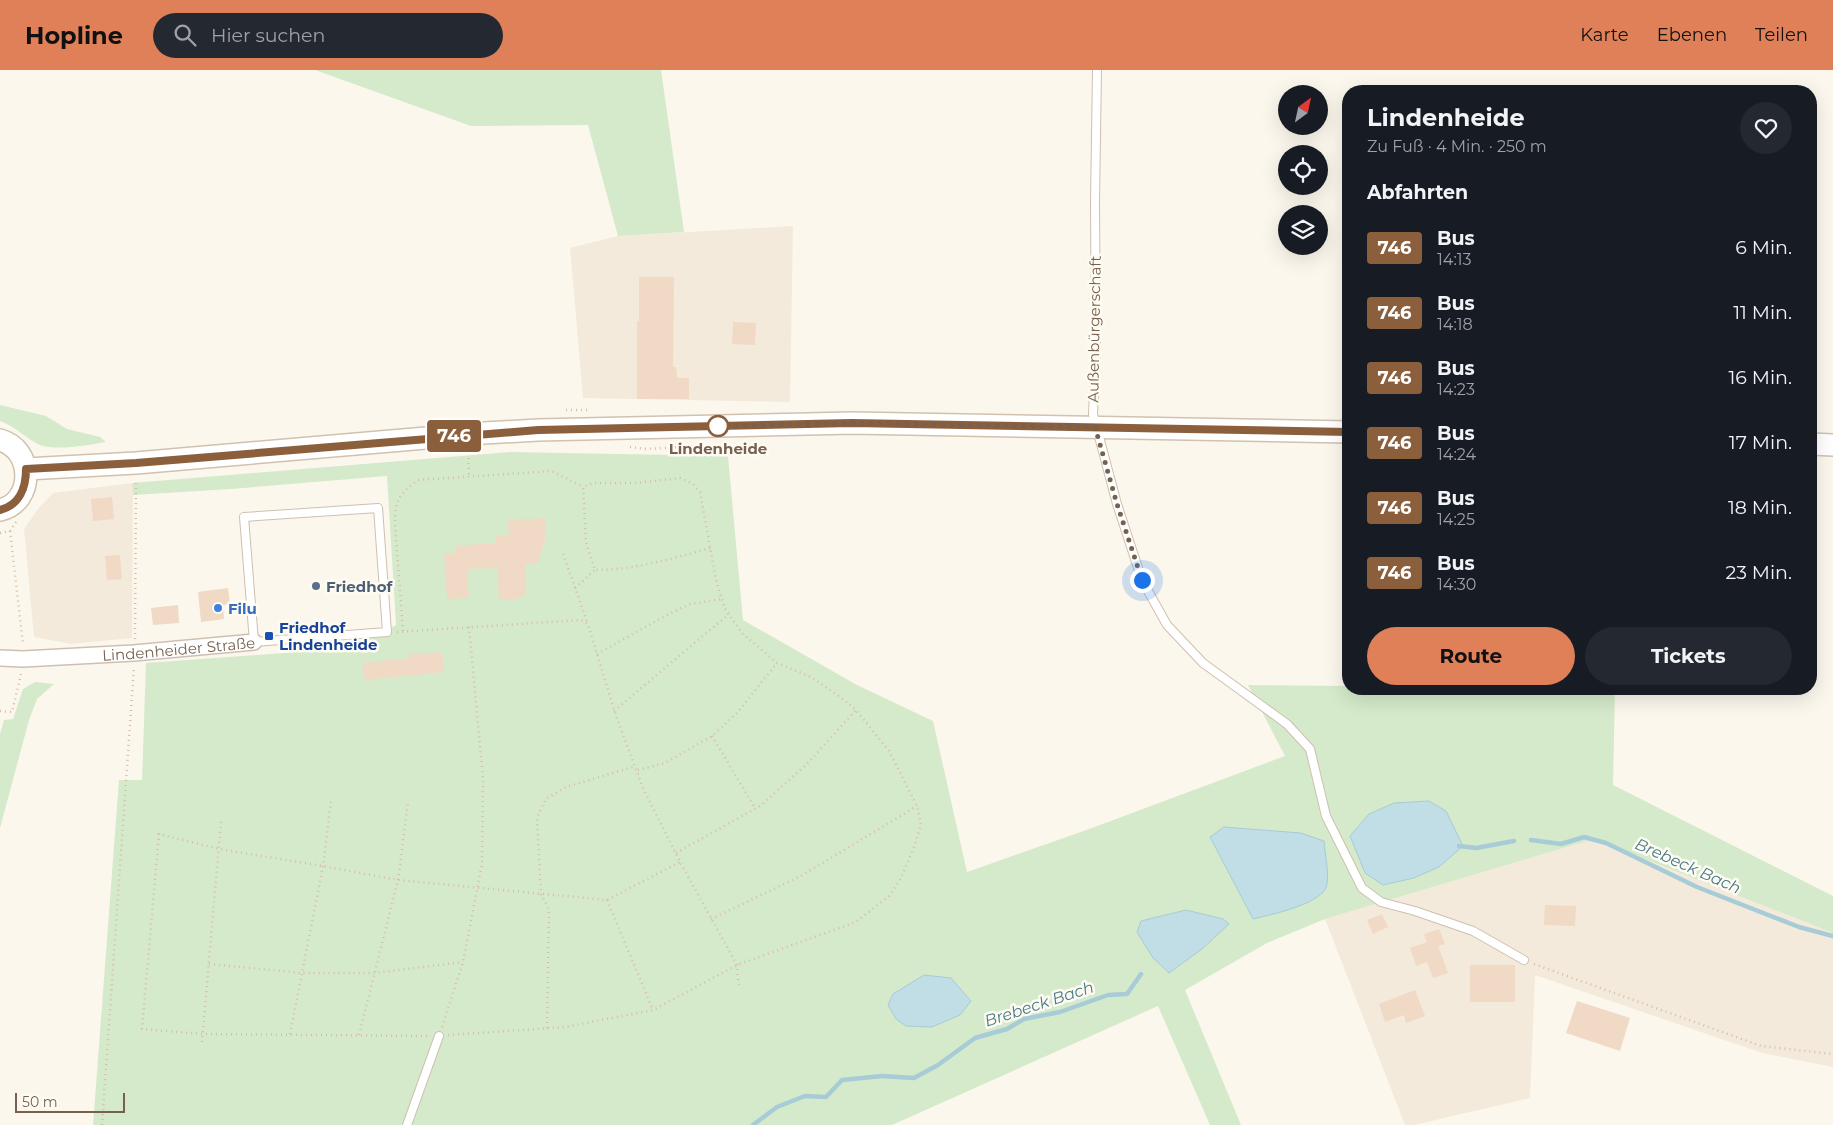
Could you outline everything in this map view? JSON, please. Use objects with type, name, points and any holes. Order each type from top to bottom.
[{"type":"main road","points":[[26,469],[136,463],[538,430],[852,423],[1342,432]]},
{"type":"main road","points":[[0,440],[14,447],[22,457],[26,469],[26,482],[22,493],[14,503],[9,514]]},
{"type":"main road","points":[[1817,444],[1833,445]]},
{"type":"street","name":"Lindenheider Straße","points":[[0,658],[23,659],[134,653],[254,642]]},
{"type":"lane","name":"Außenbürgerschaft","points":[[1098,70],[1095,202],[1096,354],[1093,414],[1117,504],[1142,580],[1167,625],[1203,663],[1288,724],[1310,749],[1326,816],[1362,888],[1381,902],[1415,911],[1473,931],[1524,960]]},
{"type":"lane","points":[[254,642],[244,517],[378,508],[387,632]]},
{"type":"lane","name":"Lindenheider Straße","points":[[254,642],[387,632]]},
{"type":"lane","points":[[407,1125],[439,1036]]},
{"type":"path","points":[[628,447],[646,449],[698,446]]},
{"type":"path","points":[[468,450],[469,476]]},
{"type":"path","points":[[102,1125],[134,653],[136,463]]},
{"type":"path","points":[[403,631],[395,507],[402,491],[418,480],[552,471],[583,487],[593,483],[636,483],[680,478],[693,484],[700,492],[716,580],[722,600],[742,633],[777,663],[811,677],[839,696],[856,710],[889,751],[917,806],[921,825],[900,880],[889,896],[856,922],[737,965],[653,1010],[565,1027],[439,1036],[202,1034],[142,1029],[159,834],[219,849],[398,880],[607,900],[680,862]]},
{"type":"path","points":[[583,487],[586,543],[596,570]]},
{"type":"path","points":[[0,711],[12,712],[23,659],[22,630],[16,594],[9,514]]},
{"type":"path","points":[[0,533],[10,531]]},
{"type":"path","points":[[575,588],[596,570],[613,570],[653,563],[710,548]]},
{"type":"path","points":[[563,554],[598,654],[614,711],[638,770],[643,788],[680,862],[737,965],[740,987]]},
{"type":"path","points":[[598,654],[690,604],[722,600]]},
{"type":"path","points":[[614,711],[729,614]]},
{"type":"path","points":[[387,632],[581,620],[588,624]]},
{"type":"path","points":[[439,1036],[462,962],[482,864],[483,779],[469,626]]},
{"type":"path","points":[[638,770],[666,763],[712,736],[737,712],[777,663]]},
{"type":"path","points":[[676,853],[756,808],[806,765],[856,710]]},
{"type":"path","points":[[712,736],[756,808]]},
{"type":"path","points":[[547,1028],[549,909],[540,895],[537,817],[546,799],[566,787],[636,766]]},
{"type":"path","points":[[290,1034],[323,866],[331,801]]},
{"type":"path","points":[[359,1035],[398,880],[408,802]]},
{"type":"path","points":[[711,919],[801,876],[844,852],[917,806]]},
{"type":"path","points":[[202,1042],[221,821]]},
{"type":"path","points":[[607,900],[653,1010]]},
{"type":"path","points":[[1524,960],[1761,1046],[1833,1054]]},
{"type":"path","points":[[209,964],[302,973],[375,972],[462,962]]},
{"type":"shaded area","points":[[793,226],[790,402],[583,398],[570,248],[618,236]]},
{"type":"shaded area","points":[[132,483],[132,638],[71,644],[34,637],[24,529],[38,509],[53,493]]},
{"type":"shaded area","points":[[1594,839],[1833,933],[1833,1067],[1762,1053],[1535,975],[1530,1098],[1414,1125],[1405,1125],[1325,919]]},
{"type":"green space","points":[[315,70],[661,70],[684,232],[618,236],[588,125],[471,126]]},
{"type":"green space","points":[[0,405],[46,416],[67,429],[100,437],[106,442],[63,447],[40,445],[0,421]]},
{"type":"green space","points":[[511,452],[728,456],[743,620],[857,685],[933,721],[967,872],[1092,828],[1285,756],[1248,685],[1342,686],[1342,695],[1615,695],[1613,785],[1833,896],[1833,933],[1594,839],[1325,919],[1267,943],[1185,990],[1241,1125],[1210,1125],[1158,1006],[892,1125],[93,1125],[119,780],[142,780],[146,663],[353,648],[396,625],[387,476],[133,495],[132,483]]},
{"type":"green space","points":[[35,682],[54,684],[37,699],[29,720],[0,828],[0,734],[4,720],[13,719],[23,689]]},
{"type":"water","points":[[1429,801],[1446,811],[1463,846],[1439,867],[1414,878],[1383,885],[1365,873],[1350,836],[1369,814],[1394,803]]},
{"type":"water","points":[[1224,827],[1301,833],[1324,841],[1328,874],[1324,891],[1307,903],[1295,908],[1253,919],[1210,837]]},
{"type":"water","points":[[1186,910],[1223,919],[1229,924],[1202,949],[1169,973],[1153,958],[1137,932],[1141,921]]},
{"type":"water","points":[[924,975],[951,978],[971,1001],[960,1015],[932,1027],[906,1026],[896,1019],[888,1005],[893,994]]},
{"type":"building","points":[[639,277],[674,277],[673,367],[676,367],[677,378],[689,378],[689,399],[637,399]]},
{"type":"building","points":[[733,322],[756,323],[755,345],[732,344]]},
{"type":"building","points":[[112,497],[114,519],[93,521],[91,499]]},
{"type":"building","points":[[545,518],[546,535],[545,543],[541,547],[541,553],[539,553],[540,563],[525,564],[525,596],[517,597],[517,599],[499,600],[497,568],[467,569],[469,598],[447,599],[444,554],[456,553],[456,546],[496,543],[495,536],[509,535],[508,520]]},
{"type":"building","points":[[120,555],[122,579],[107,580],[105,556]]},
{"type":"building","points":[[228,588],[230,604],[223,605],[224,619],[201,622],[198,592]]},
{"type":"building","points":[[178,605],[179,623],[153,625],[151,608]]},
{"type":"building","points":[[442,652],[444,672],[364,680],[362,663],[409,658],[409,654]]},
{"type":"building","points":[[1545,905],[1576,906],[1575,926],[1544,925]]},
{"type":"building","points":[[1382,914],[1388,927],[1373,934],[1367,920]]},
{"type":"building","points":[[1439,929],[1445,944],[1438,946],[1448,973],[1433,978],[1427,962],[1416,966],[1410,948],[1427,942],[1424,934]]},
{"type":"building","points":[[1470,965],[1515,965],[1515,1002],[1470,1002]]},
{"type":"building","points":[[1415,990],[1425,1016],[1406,1023],[1404,1015],[1385,1022],[1379,1004]]},
{"type":"building","points":[[1577,1001],[1630,1018],[1620,1051],[1566,1033]]},
{"type":"waterway","name":"Brebeck Bach","points":[[1531,840],[1561,844],[1584,837],[1606,843],[1697,887],[1799,927],[1833,936]]},
{"type":"waterway","name":"Brebeck Bach","points":[[1459,846],[1476,848],[1514,841]]},
{"type":"waterway","name":"Brebeck Bach","points":[[753,1125],[777,1107],[805,1096],[826,1097],[842,1080],[882,1076],[914,1078],[938,1065],[975,1038],[1007,1029],[1024,1019],[1060,1012],[1108,995],[1127,994],[1141,974]]},
{"type":"bus line","name":"746","points":[[0,510],[14,503],[22,493],[26,482],[26,469],[136,463],[538,430],[852,423],[1342,432]]},
{"type":"place","name":"Lindenheide","points":[[718,426]]},
{"type":"place","name":"Friedhof","points":[[316,586]]},
{"type":"place","name":"Filu","points":[[218,608]]},
{"type":"place","name":"Friedhof Lindenheide","points":[[269,636]]},
{"type":"route","points":[[718,426],[852,423],[1095,427],[1117,504],[1142,580]]}]
